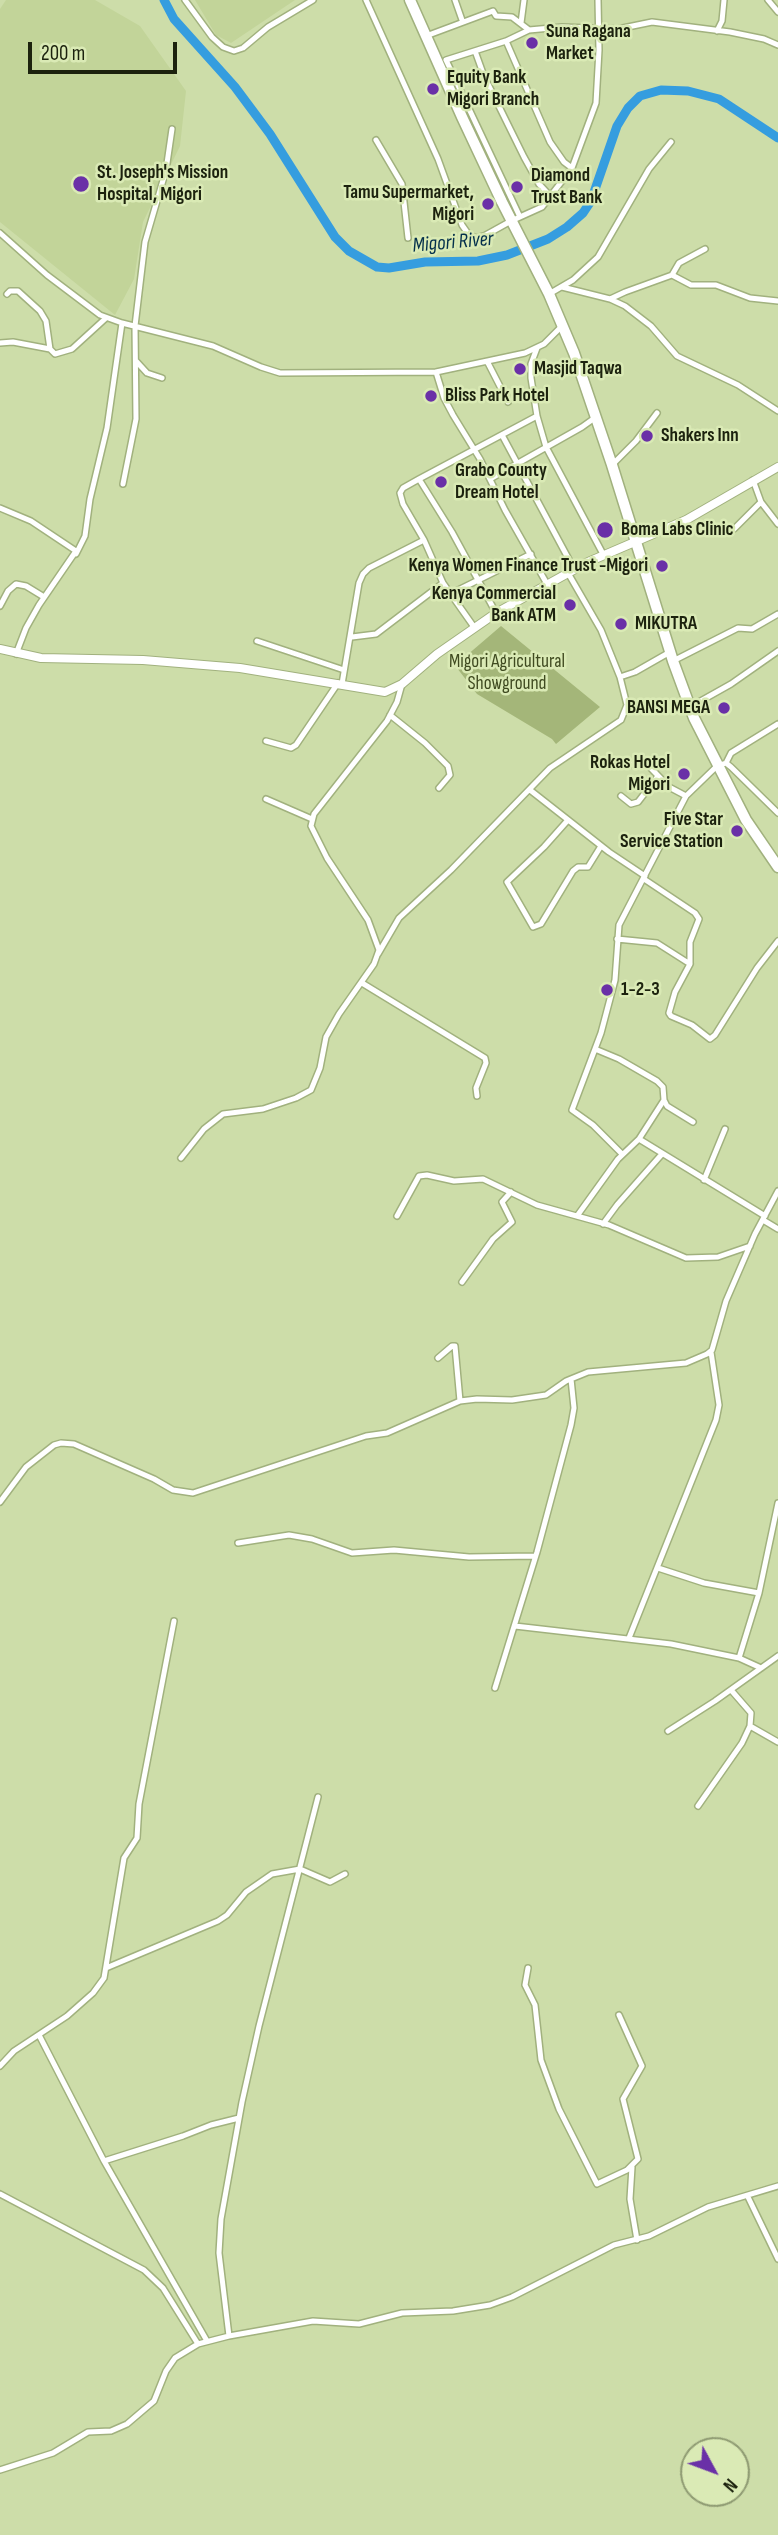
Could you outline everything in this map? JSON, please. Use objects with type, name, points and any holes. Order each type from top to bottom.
[{"type":"highway","points":[[410,0],[516,219],[519,236],[563,325],[597,416],[671,656],[690,707],[722,765],[746,820],[778,867]]},
{"type":"street","points":[[186,0],[212,37],[223,47],[234,51],[243,48],[268,27],[313,0]]},
{"type":"street","points":[[366,0],[438,159],[466,231],[472,237],[480,238],[542,207],[572,167],[596,103],[598,0]]},
{"type":"street","points":[[454,0],[462,20]]},
{"type":"street","points":[[492,0],[496,16],[508,16],[528,30]]},
{"type":"street","points":[[521,23],[524,0]]},
{"type":"street","points":[[717,32],[722,21],[724,0]]},
{"type":"street","points":[[768,0],[778,12]]},
{"type":"street","points":[[426,36],[462,20],[493,11]]},
{"type":"street","points":[[441,61],[506,41],[528,30],[562,27],[630,28],[652,22],[743,34],[775,44],[778,37]]},
{"type":"street","points":[[506,41],[550,142],[564,162],[572,167]]},
{"type":"street","points":[[475,51],[484,76],[520,149],[539,184],[551,197]]},
{"type":"street","points":[[122,484],[136,419],[135,326],[147,230],[170,155],[172,129]]},
{"type":"street","points":[[376,140],[402,184],[408,238]]},
{"type":"street","points":[[550,294],[583,273],[598,257],[649,169],[671,142]]},
{"type":"street","points":[[0,233],[47,275],[106,318],[213,346],[281,373],[436,372],[488,363],[537,348],[563,325]]},
{"type":"street","points":[[610,299],[672,275],[680,263],[705,249]]},
{"type":"street","points":[[672,275],[691,285],[716,285],[761,301],[778,301]]},
{"type":"street","points":[[562,287],[610,299],[633,311],[645,320],[677,356],[738,385],[778,411]]},
{"type":"street","points":[[6,295],[10,291],[18,291],[43,315],[50,349],[55,354],[67,352],[106,318]]},
{"type":"street","points":[[16,654],[26,628],[44,597],[76,554],[85,536],[90,499],[107,428],[122,323]]},
{"type":"street","points":[[0,343],[13,342],[50,349]]},
{"type":"street","points":[[537,348],[530,371],[537,416],[546,446],[603,554]]},
{"type":"street","points":[[136,361],[147,373],[162,378]]},
{"type":"street","points":[[488,363],[508,402]]},
{"type":"street","points":[[436,372],[444,398],[547,584]]},
{"type":"street","points":[[136,378],[147,373]]},
{"type":"street","points":[[612,465],[657,413]]},
{"type":"street","points":[[474,627],[443,583],[400,495],[403,488],[537,416]]},
{"type":"street","points":[[489,479],[597,416]]},
{"type":"street","points":[[181,1158],[204,1129],[223,1114],[263,1109],[311,1090],[320,1068],[326,1037],[400,918],[431,890],[556,762],[621,720],[627,705],[620,677],[601,629],[502,435]]},
{"type":"street","points":[[0,649],[41,658],[189,663],[298,676],[379,692],[402,684],[474,627],[547,584],[603,554],[686,520],[778,467]]},
{"type":"street","points":[[419,479],[496,614]]},
{"type":"street","points":[[753,481],[761,502],[778,524]]},
{"type":"street","points":[[734,529],[761,502]]},
{"type":"street","points":[[0,508],[31,521],[74,548],[76,554]]},
{"type":"street","points":[[266,741],[291,748],[296,745],[340,683],[352,637],[359,583],[366,570],[424,540]]},
{"type":"street","points":[[450,594],[531,554]]},
{"type":"street","points":[[352,637],[376,634],[443,583]]},
{"type":"street","points":[[0,606],[8,590],[16,584],[26,586],[44,597]]},
{"type":"street","points":[[620,677],[738,628],[747,631],[778,614]]},
{"type":"street","points":[[257,641],[344,670]]},
{"type":"street","points":[[690,707],[731,684],[778,651]]},
{"type":"street","points":[[378,954],[375,937],[365,913],[318,842],[312,819],[390,715],[402,684]]},
{"type":"street","points":[[390,715],[431,748],[450,769],[450,775],[439,788]]},
{"type":"street","points":[[622,1154],[590,1122],[572,1112],[595,1049],[615,980],[619,925],[686,796],[722,765],[731,753],[778,724]]},
{"type":"street","points":[[632,764],[641,758],[676,792],[686,796]]},
{"type":"street","points":[[722,765],[778,813]]},
{"type":"street","points":[[621,796],[631,804],[638,802],[658,776]]},
{"type":"street","points":[[530,790],[601,846],[698,916],[699,922],[690,945],[690,964],[675,992],[669,1013],[671,1016],[692,1025],[712,1039],[757,968],[778,941]]},
{"type":"street","points":[[266,799],[312,819]]},
{"type":"street","points":[[568,820],[508,882],[533,927],[541,924],[573,871],[578,867],[588,867],[601,846]]},
{"type":"street","points":[[617,939],[657,943],[690,964]]},
{"type":"street","points":[[362,983],[485,1058],[486,1063],[476,1088],[477,1096]]},
{"type":"street","points":[[595,1049],[619,1059],[657,1081],[663,1087],[664,1100],[670,1108],[693,1122]]},
{"type":"street","points":[[577,1216],[622,1154],[639,1139],[664,1100]]},
{"type":"street","points":[[704,1180],[725,1129]]},
{"type":"street","points":[[639,1139],[778,1228]]},
{"type":"street","points":[[603,1224],[662,1154]]},
{"type":"street","points":[[397,1216],[415,1179],[422,1175],[454,1181],[489,1180],[537,1205],[603,1224],[692,1259],[718,1257],[750,1246]]},
{"type":"street","points":[[629,1638],[718,1414],[718,1393],[710,1352],[723,1308],[778,1191]]},
{"type":"street","points":[[462,1282],[493,1239],[512,1222],[502,1202],[511,1192]]},
{"type":"street","points":[[438,1358],[453,1345],[456,1346],[460,1401]]},
{"type":"street","points":[[0,1502],[26,1466],[48,1449],[61,1443],[75,1444],[173,1490],[193,1493],[356,1439],[394,1430],[460,1401],[512,1400],[546,1395],[571,1379],[594,1371],[686,1363],[710,1352]]},
{"type":"street","points":[[495,1688],[535,1556],[573,1415],[571,1379]]},
{"type":"street","points":[[739,1658],[759,1593],[778,1503]]},
{"type":"street","points":[[238,1543],[289,1535],[312,1539],[352,1552],[394,1550],[468,1557],[535,1556]]},
{"type":"street","points":[[658,1567],[704,1583],[759,1593]]},
{"type":"street","points":[[0,2066],[10,2054],[59,2022],[93,1993],[103,1980],[124,1858],[137,1838],[139,1804],[174,1620]]},
{"type":"street","points":[[515,1626],[671,1644],[739,1658],[761,1668]]},
{"type":"street","points":[[668,1731],[778,1656]]},
{"type":"street","points":[[698,1806],[742,1743],[750,1727],[751,1713],[731,1690]]},
{"type":"street","points":[[750,1727],[778,1742]]},
{"type":"street","points":[[229,2336],[218,2244],[239,2118],[259,2026],[318,1797]]},
{"type":"street","points":[[106,1968],[218,1921],[254,1885],[281,1871],[300,1869],[330,1882],[345,1874]]},
{"type":"street","points":[[528,1968],[525,1985],[535,2005],[541,2060],[559,2109],[594,2181],[600,2184],[632,2167],[638,2159],[623,2099],[642,2066],[619,2015]]},
{"type":"street","points":[[39,2035],[104,2161],[207,2341]]},
{"type":"street","points":[[104,2161],[239,2118]]},
{"type":"street","points":[[632,2167],[630,2199],[636,2240]]},
{"type":"street","points":[[0,2470],[53,2452],[88,2432],[111,2431],[127,2424],[148,2409],[154,2401],[166,2371],[175,2358],[198,2344],[313,2321],[359,2323],[402,2312],[453,2311],[490,2305],[521,2293],[606,2249],[662,2231],[708,2207],[778,2186]]},
{"type":"street","points":[[0,2194],[144,2270],[163,2288],[198,2344]]},
{"type":"street","points":[[748,2197],[778,2259]]},
{"type":"shaded area","name":"St. Joseph's Mission Hospital, Migori","points":[[6,0],[95,0],[140,26],[186,91],[180,146],[143,222],[134,279],[115,315],[0,222],[0,9]]},
{"type":"shaded area","points":[[195,0],[295,0],[231,43],[216,35]]},
{"type":"green space","name":"Migori Agricultural Showground","points":[[501,626],[600,707],[556,744],[477,694],[457,668],[466,656]]},
{"type":"waterway","name":"Migori River","points":[[164,0],[174,19],[235,87],[270,134],[335,237],[349,251],[377,267],[389,268],[425,262],[478,261],[507,255],[548,239],[567,227],[583,213],[591,201],[617,126],[628,108],[640,96],[661,90],[688,91],[719,99],[778,138]]},
{"type":"place","name":"Suna Ragana Market","points":[[532,43]]},
{"type":"place","name":"Equity Bank Migori Branch","points":[[433,89]]},
{"type":"place","name":"St. Joseph's Mission Hospital, Migori","points":[[81,184]]},
{"type":"place","name":"Diamond Trust Bank","points":[[517,187]]},
{"type":"place","name":"Tamu Supermarket, Migori","points":[[488,204]]},
{"type":"place","name":"Masjid Taqwa","points":[[520,369]]},
{"type":"place","name":"Bliss Park Hotel","points":[[431,396]]},
{"type":"place","name":"Shakers Inn","points":[[647,436]]},
{"type":"place","name":"Grabo County Dream Hotel","points":[[441,482]]},
{"type":"place","name":"Boma Labs Clinic","points":[[605,530]]},
{"type":"place","name":"Kenya Women Finance Trust -Migori","points":[[662,566]]},
{"type":"place","name":"Kenya Commercial Bank ATM","points":[[570,605]]},
{"type":"place","name":"MIKUTRA","points":[[621,624]]},
{"type":"place","name":"BANSI MEGA","points":[[724,708]]},
{"type":"place","name":"Rokas Hotel Migori","points":[[684,774]]},
{"type":"place","name":"Five Star Service Station","points":[[737,831]]},
{"type":"place","name":"1-2-3","points":[[607,990]]}]
